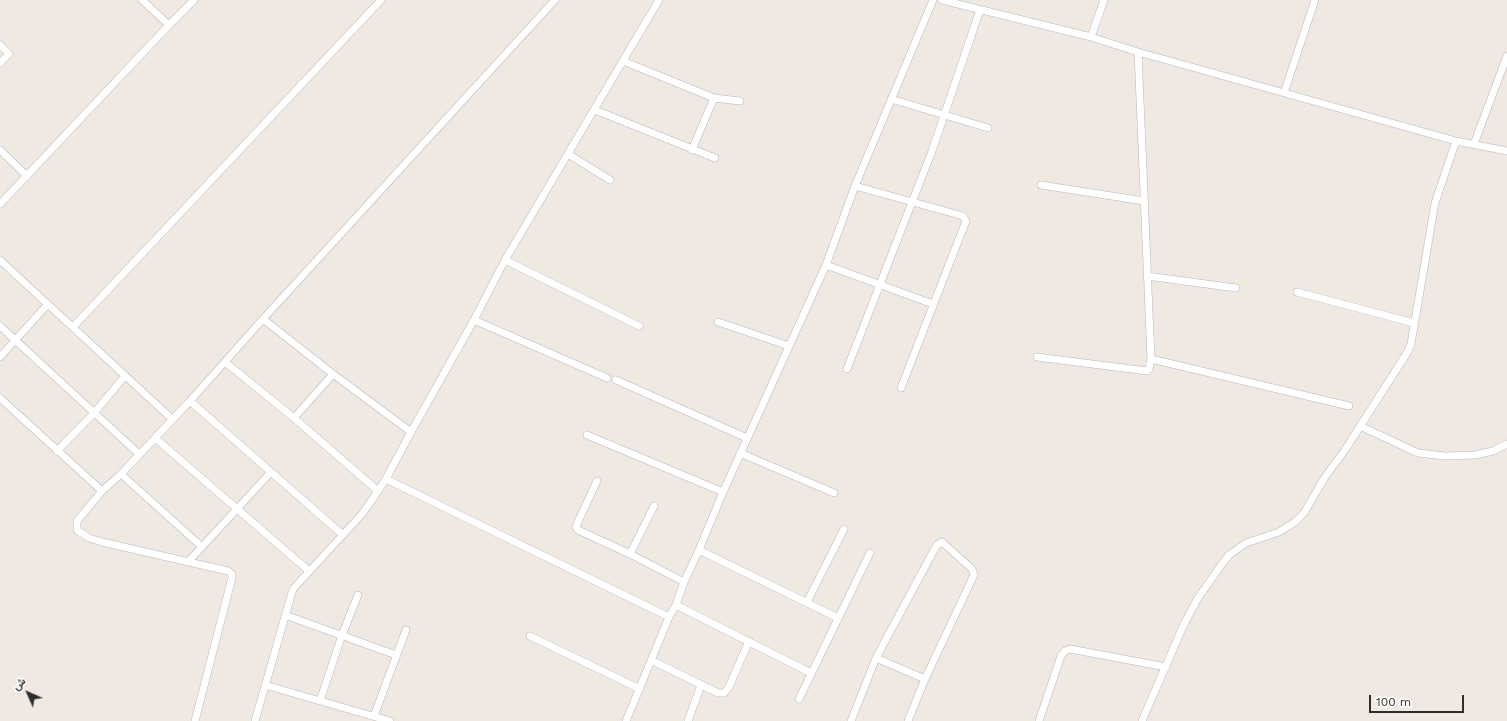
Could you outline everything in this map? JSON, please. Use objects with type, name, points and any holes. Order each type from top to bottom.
[{"type":"street","points":[[142,0],[169,25]]},
{"type":"street","points":[[0,204],[194,0]]},
{"type":"street","points":[[72,327],[381,0]]},
{"type":"street","points":[[195,721],[232,574],[228,571],[89,538],[78,530],[77,521],[102,491],[121,474],[190,401],[263,319],[555,0]]},
{"type":"street","points":[[255,721],[293,589],[363,513],[386,479],[474,320],[505,260],[659,0]]},
{"type":"street","points":[[626,721],[669,617],[676,605],[684,582],[700,550],[740,452],[826,265],[855,186],[933,0]]},
{"type":"street","points":[[942,0],[1091,37],[1138,52],[1456,141],[1507,151]]},
{"type":"street","points":[[1091,37],[1104,0]]},
{"type":"street","points":[[1284,93],[1315,0]]},
{"type":"street","points":[[847,369],[932,151],[980,10]]},
{"type":"street","points":[[0,45],[9,54],[0,63]]},
{"type":"street","points":[[1037,357],[1147,371],[1149,369],[1150,358],[1138,52]]},
{"type":"street","points":[[1474,144],[1507,56]]},
{"type":"street","points":[[623,61],[714,98],[740,101]]},
{"type":"street","points":[[692,150],[714,98]]},
{"type":"street","points":[[892,99],[988,128]]},
{"type":"street","points":[[595,110],[715,158]]},
{"type":"street","points":[[1142,721],[1186,618],[1198,598],[1229,555],[1246,543],[1279,532],[1295,522],[1304,513],[1325,477],[1407,353],[1411,344],[1435,203],[1456,141]]},
{"type":"street","points":[[0,150],[27,176]]},
{"type":"street","points":[[568,154],[610,180]]},
{"type":"street","points":[[1041,185],[1144,201]]},
{"type":"street","points":[[855,186],[963,216],[966,221],[901,388]]},
{"type":"street","points":[[0,260],[172,419]]},
{"type":"street","points":[[505,260],[639,326]]},
{"type":"street","points":[[826,265],[933,304]]},
{"type":"street","points":[[1147,276],[1236,288]]},
{"type":"street","points":[[1297,292],[1414,323]]},
{"type":"street","points":[[0,357],[48,304]]},
{"type":"street","points":[[263,319],[333,374],[411,432]]},
{"type":"street","points":[[474,320],[607,378]]},
{"type":"street","points":[[718,322],[789,346]]},
{"type":"street","points":[[0,326],[139,454]]},
{"type":"street","points":[[1150,358],[1349,406]]},
{"type":"street","points":[[225,362],[294,418],[378,491]]},
{"type":"street","points":[[294,418],[333,374]]},
{"type":"street","points":[[57,451],[94,412],[125,376]]},
{"type":"street","points":[[616,380],[747,438]]},
{"type":"street","points":[[0,398],[102,491]]},
{"type":"street","points":[[190,401],[343,535]]},
{"type":"street","points":[[1360,426],[1418,453],[1445,456],[1474,455],[1493,451],[1507,444]]},
{"type":"street","points":[[587,434],[723,492]]},
{"type":"street","points":[[155,438],[238,508],[309,571]]},
{"type":"street","points":[[740,452],[834,493]]},
{"type":"street","points":[[188,562],[271,472]]},
{"type":"street","points":[[121,474],[202,547]]},
{"type":"street","points":[[386,479],[669,617]]},
{"type":"street","points":[[597,480],[576,527],[578,530],[630,554],[684,582]]},
{"type":"street","points":[[630,554],[654,506]]},
{"type":"street","points":[[807,602],[844,529]]},
{"type":"street","points":[[851,721],[876,658],[934,550],[942,542],[972,569],[974,575],[925,679],[908,721]]},
{"type":"street","points":[[700,550],[838,618]]},
{"type":"street","points":[[799,699],[870,553]]},
{"type":"street","points":[[320,701],[342,635],[358,595]]},
{"type":"street","points":[[676,605],[811,673]]},
{"type":"street","points":[[285,615],[396,655]]},
{"type":"street","points":[[374,716],[406,630]]},
{"type":"street","points":[[530,636],[640,689]]},
{"type":"street","points":[[651,660],[718,693],[724,693],[729,687],[749,641]]},
{"type":"street","points":[[1039,721],[1061,656],[1065,651],[1070,649],[1166,667]]},
{"type":"street","points":[[876,658],[925,679]]},
{"type":"street","points":[[265,685],[390,721]]},
{"type":"street","points":[[688,721],[701,685]]}]
